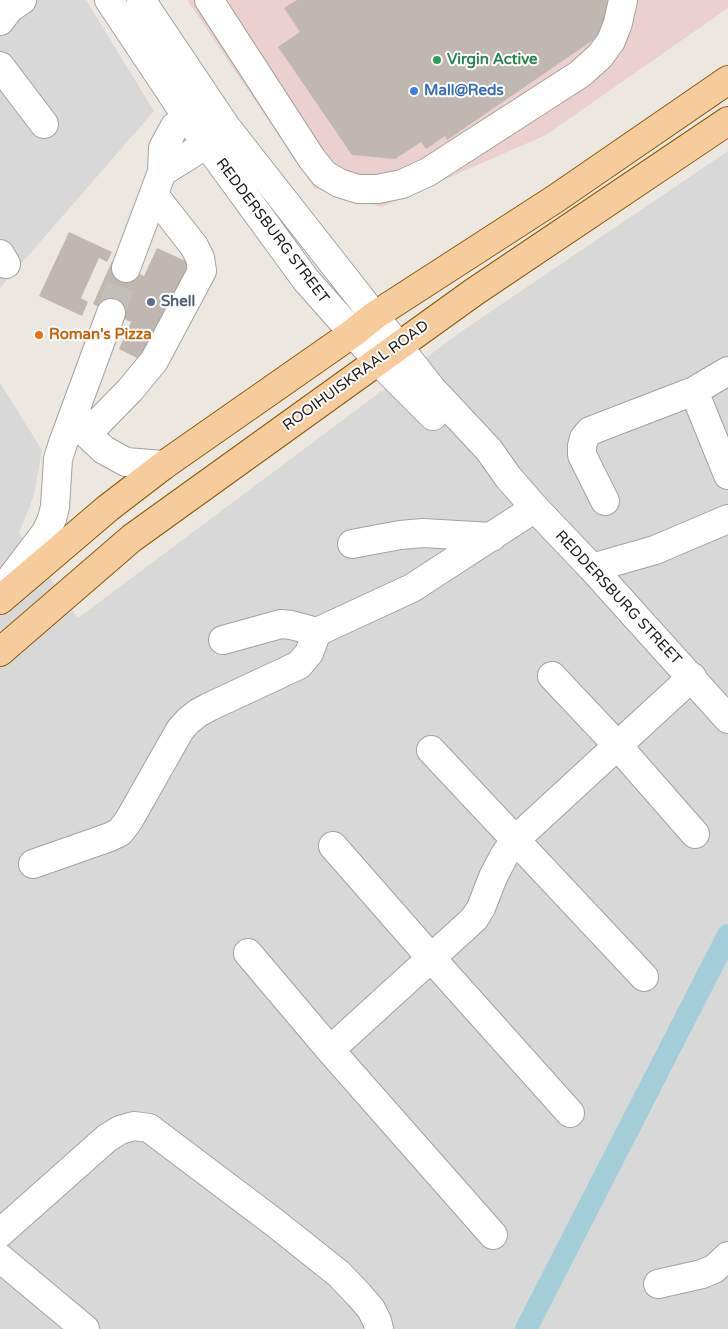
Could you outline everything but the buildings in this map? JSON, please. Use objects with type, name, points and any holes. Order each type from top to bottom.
[{"type":"main road","points":[[0,600],[108,508],[164,465],[353,333],[374,316],[555,199],[728,80]]},
{"type":"main road","name":"ROOIHUISKRAAL ROAD","points":[[0,652],[132,538],[474,292],[728,121]]},
{"type":"street","points":[[0,21],[10,8],[22,0]]},
{"type":"street","name":"REDDERSBURG STREET","points":[[109,0],[155,70],[190,115],[217,136],[374,316],[387,353]]},
{"type":"street","name":"REDDERSBURG STREET","points":[[141,0],[190,115]]},
{"type":"street","points":[[209,0],[312,159],[324,174],[339,183],[358,189],[378,189],[402,184],[428,172],[580,74],[600,56],[611,41],[623,0]]},
{"type":"street","points":[[0,66],[44,124]]},
{"type":"street","points":[[126,268],[158,183],[163,148],[190,115]]},
{"type":"street","points":[[158,183],[217,136]]},
{"type":"street","name":"REDDERSBURG STREET","points":[[217,136],[306,280],[353,333],[387,353],[431,388],[489,450],[508,478],[692,677],[728,719]]},
{"type":"street","points":[[0,594],[46,532],[52,518],[55,506],[58,459],[63,443],[82,423],[130,390],[154,361],[202,271],[200,258],[194,246],[158,183]]},
{"type":"street","points":[[82,423],[111,313]]},
{"type":"street","points":[[604,501],[582,455],[584,438],[590,431],[694,391],[728,370]]},
{"type":"street","points":[[694,391],[728,475]]},
{"type":"street","points":[[82,423],[104,450],[126,462],[164,465]]},
{"type":"street","points":[[222,640],[281,624],[317,632],[412,588],[492,538],[535,508]]},
{"type":"street","points":[[592,568],[655,550],[728,519]]},
{"type":"street","points":[[352,544],[400,535],[423,533],[492,538]]},
{"type":"street","points":[[33,864],[110,838],[120,832],[129,820],[180,730],[188,721],[209,706],[299,665],[309,653],[317,632]]},
{"type":"street","points":[[552,676],[617,745],[695,834]]},
{"type":"street","points":[[330,1050],[474,919],[481,908],[492,877],[515,840],[692,677]]},
{"type":"street","points":[[431,750],[644,977]]},
{"type":"street","points":[[333,846],[570,1113]]},
{"type":"street","points":[[248,953],[330,1050],[493,1235]]},
{"type":"street","points":[[0,1232],[107,1138],[120,1130],[134,1126],[149,1128],[339,1274],[371,1310],[378,1321],[379,1329]]},
{"type":"street","points":[[658,1284],[702,1274],[714,1269],[728,1256]]},
{"type":"street","points":[[0,1258],[85,1329]]},
{"type":"shaded area","points":[[0,0],[86,0],[154,111],[0,288]]},
{"type":"shaded area","points":[[187,0],[728,0],[728,8],[546,135],[382,207],[314,188]]},
{"type":"shaded area","points":[[728,151],[728,1329],[0,1329],[0,383],[42,450],[34,495],[19,533],[78,618],[462,331]]},
{"type":"waterway","points":[[526,1329],[728,935]]},
{"type":"tunnel","points":[[111,313],[126,268]]},
{"type":"place","name":"Virgin Active","points":[[437,60]]},
{"type":"place","name":"Mall@Reds","points":[[414,91]]},
{"type":"place","name":"Shell","points":[[151,302]]},
{"type":"place","name":"Roman's Pizza","points":[[39,335]]}]
